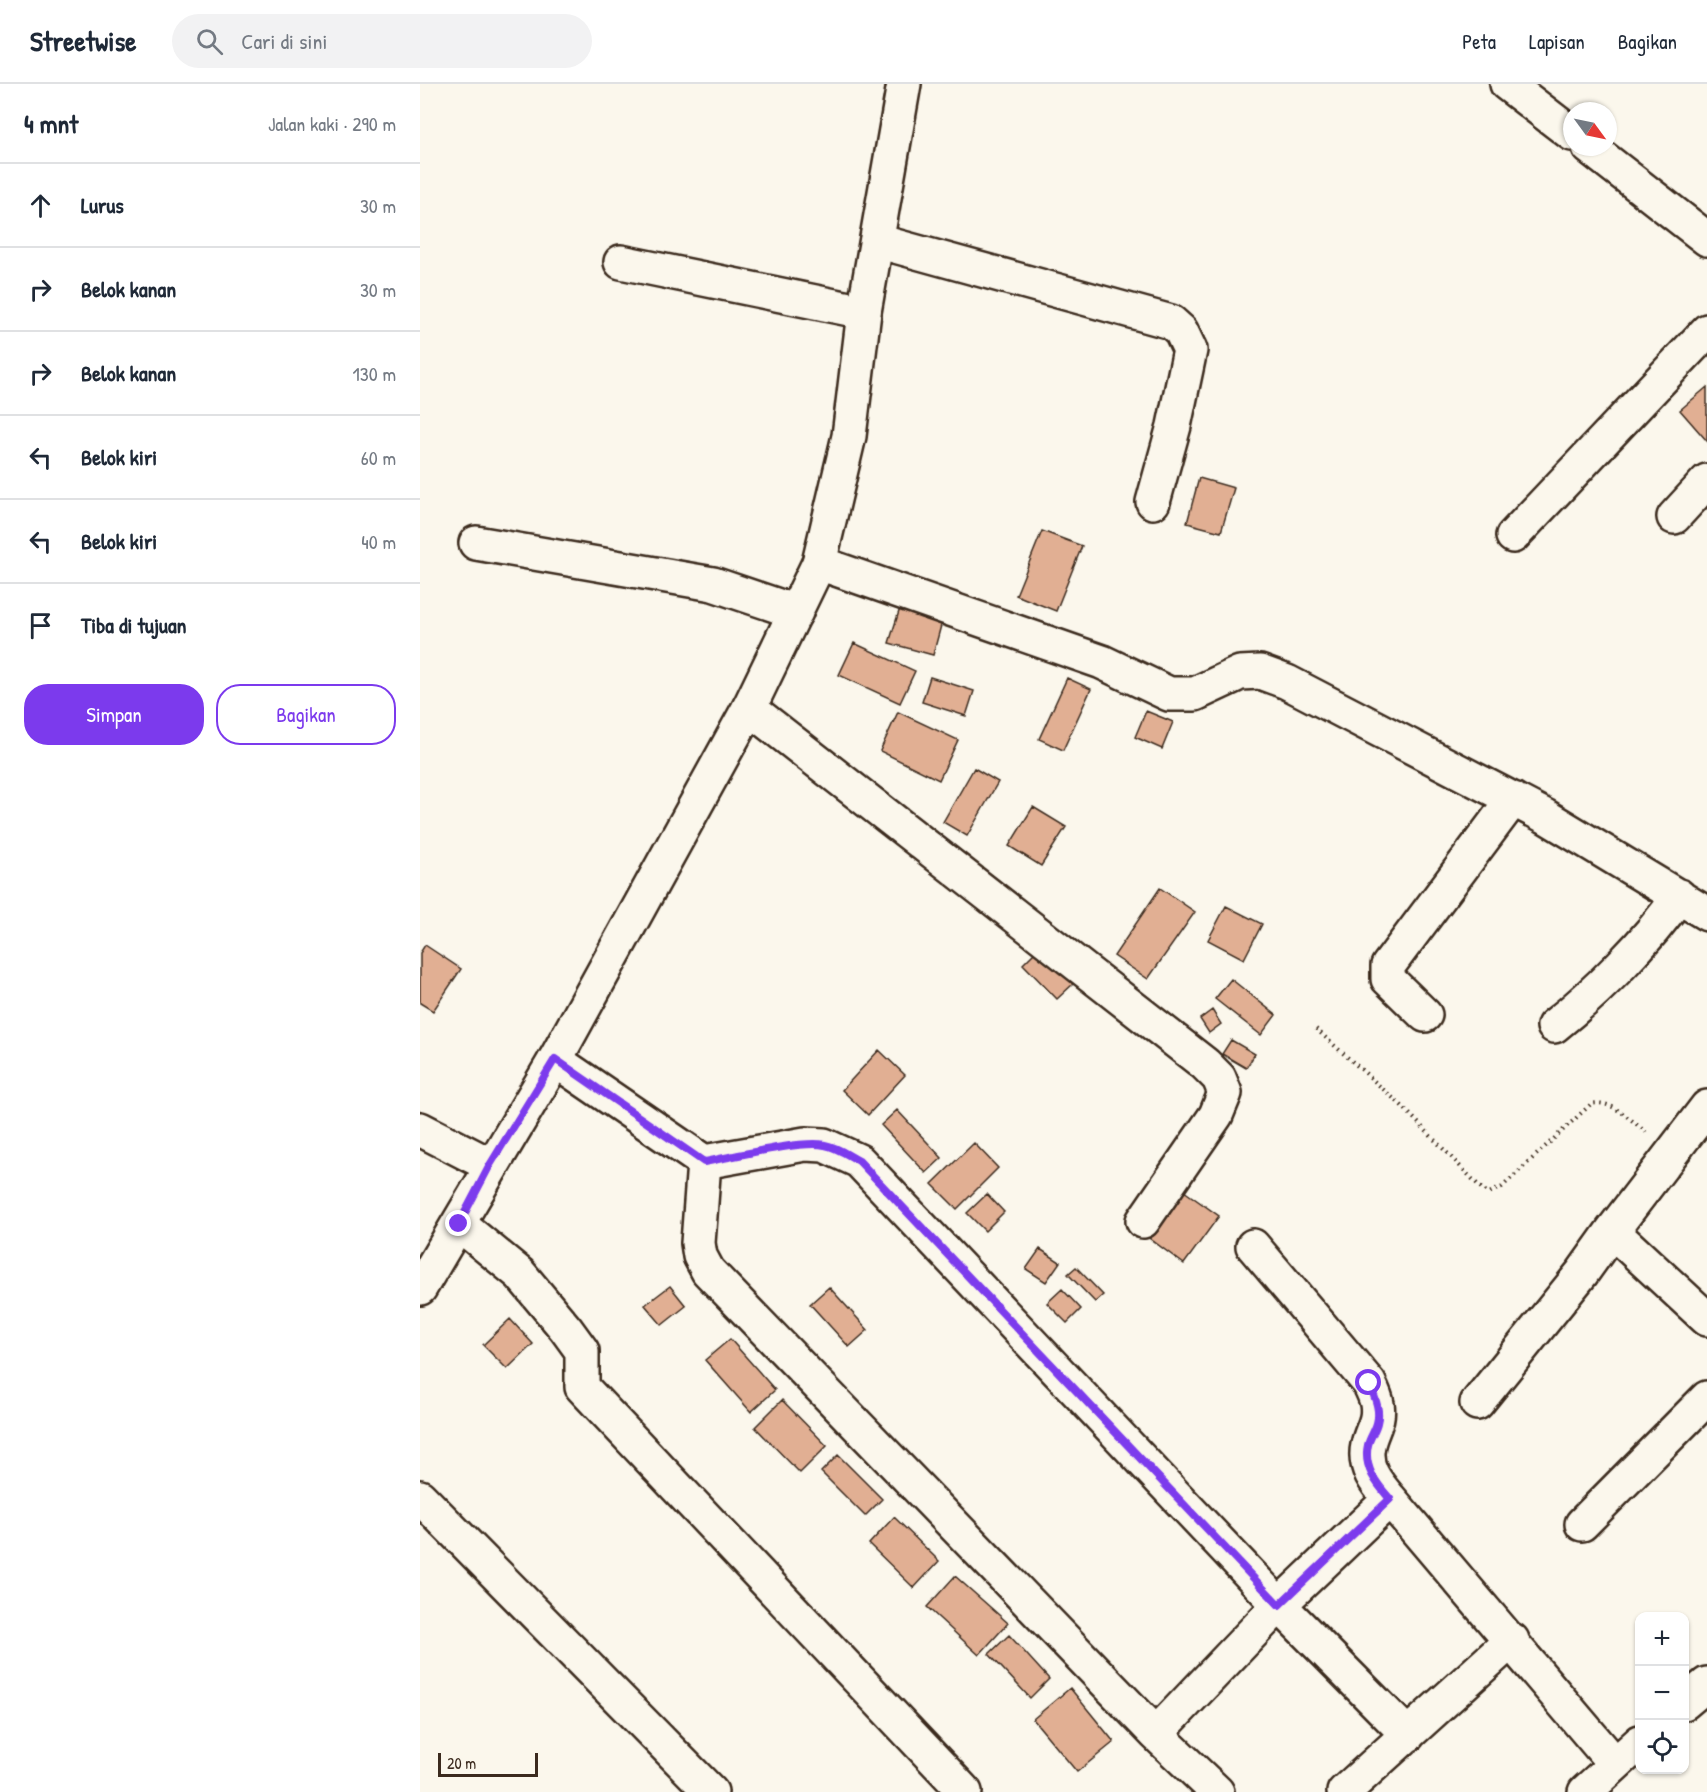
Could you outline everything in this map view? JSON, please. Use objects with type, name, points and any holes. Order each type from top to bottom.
[{"type":"street","points":[[420,1288],[459,1224],[490,1165],[555,1059],[749,708],[819,563],[849,436],[864,312],[904,84]]},
{"type":"street","points":[[1508,84],[1563,127]]},
{"type":"street","points":[[1601,156],[1707,238]]},
{"type":"street","points":[[877,241],[1171,322],[1181,331],[1190,350],[1174,426],[1153,502]]},
{"type":"street","points":[[621,262],[864,312]]},
{"type":"street","points":[[1513,536],[1707,331]]},
{"type":"street","points":[[1674,517],[1707,481]]},
{"type":"street","points":[[476,543],[713,584],[796,612]]},
{"type":"street","points":[[819,563],[1101,662],[1169,694],[1195,694],[1240,673],[1260,672],[1287,682],[1513,799],[1707,914]]},
{"type":"street","points":[[749,708],[1205,1064],[1219,1078],[1225,1093],[1216,1116],[1143,1221]]},
{"type":"street","points":[[1425,1015],[1391,985],[1388,979],[1388,966],[1513,799]]},
{"type":"street","points":[[1554,1026],[1580,1006],[1660,923],[1679,896]]},
{"type":"street","points":[[555,1059],[704,1162],[805,1144],[824,1144],[859,1161],[1279,1605],[1408,1735]]},
{"type":"street","points":[[1477,1403],[1582,1273],[1707,1107]]},
{"type":"street","points":[[420,1129],[490,1165]]},
{"type":"street","points":[[704,1162],[698,1243],[708,1271],[1156,1734],[1217,1792]]},
{"type":"street","points":[[459,1224],[520,1274],[566,1329],[582,1352],[582,1387],[965,1792]]},
{"type":"street","points":[[1612,1231],[1707,1319]]},
{"type":"street","points":[[1253,1246],[1369,1383],[1377,1403],[1377,1422],[1368,1445],[1368,1465],[1375,1481],[1614,1763]]},
{"type":"street","points":[[1582,1524],[1707,1398]]},
{"type":"street","points":[[420,1497],[711,1792]]},
{"type":"street","points":[[1156,1734],[1279,1605],[1390,1499]]},
{"type":"street","points":[[1344,1792],[1512,1640]]},
{"type":"street","points":[[1689,1699],[1707,1684]]},
{"type":"street","points":[[1585,1792],[1635,1746]]},
{"type":"path","points":[[1316,1029],[1401,1106],[1482,1189],[1489,1193],[1502,1187],[1591,1104],[1601,1102],[1619,1111],[1673,1153]]},
{"type":"building","points":[[1707,387],[1707,441],[1680,410]]},
{"type":"building","points":[[1199,478],[1234,488],[1221,532],[1187,523]]},
{"type":"building","points":[[1042,531],[1082,546],[1056,611],[1016,595]]},
{"type":"building","points":[[901,605],[943,618],[933,655],[889,643]]},
{"type":"building","points":[[854,643],[915,671],[900,703],[839,675]]},
{"type":"building","points":[[930,677],[974,691],[966,716],[922,702]]},
{"type":"building","points":[[1067,678],[1091,689],[1063,750],[1039,739]]},
{"type":"building","points":[[1146,711],[1173,722],[1162,749],[1135,737]]},
{"type":"building","points":[[898,712],[958,740],[939,780],[880,751]]},
{"type":"building","points":[[974,768],[998,782],[967,836],[943,822]]},
{"type":"building","points":[[1033,807],[1066,827],[1041,866],[1009,846]]},
{"type":"building","points":[[1160,888],[1195,912],[1148,979],[1114,956]]},
{"type":"building","points":[[1226,906],[1262,924],[1244,959],[1208,940]]},
{"type":"building","points":[[425,945],[461,969],[433,1011],[420,1003],[420,953]]},
{"type":"building","points":[[1038,949],[1073,984],[1057,999],[1023,964]]},
{"type":"building","points":[[1231,979],[1276,1015],[1261,1035],[1215,999]]},
{"type":"building","points":[[1212,1010],[1221,1024],[1209,1033],[1200,1019]]},
{"type":"building","points":[[1231,1040],[1255,1054],[1246,1068],[1222,1054]]},
{"type":"building","points":[[879,1050],[905,1075],[868,1115],[842,1090]]},
{"type":"building","points":[[897,1110],[942,1158],[926,1173],[881,1125]]},
{"type":"building","points":[[974,1143],[998,1168],[957,1209],[932,1184]]},
{"type":"building","points":[[1184,1191],[1219,1216],[1184,1264],[1149,1238]]},
{"type":"building","points":[[987,1194],[1004,1212],[985,1231],[967,1213]]},
{"type":"building","points":[[1040,1249],[1060,1262],[1046,1282],[1026,1269]]},
{"type":"building","points":[[1076,1267],[1103,1295],[1095,1302],[1068,1274]]},
{"type":"building","points":[[670,1286],[686,1306],[662,1325],[645,1305]]},
{"type":"building","points":[[829,1287],[868,1330],[849,1347],[810,1304]]},
{"type":"building","points":[[1062,1289],[1081,1309],[1067,1323],[1047,1303]]},
{"type":"building","points":[[510,1319],[533,1344],[507,1369],[483,1345]]},
{"type":"building","points":[[730,1339],[775,1390],[751,1412],[705,1360]]},
{"type":"building","points":[[782,1400],[827,1446],[800,1473],[755,1427]]},
{"type":"building","points":[[838,1455],[882,1499],[865,1516],[821,1472]]},
{"type":"building","points":[[894,1517],[939,1561],[914,1588],[869,1544]]},
{"type":"building","points":[[955,1576],[1008,1623],[979,1655],[927,1607]]},
{"type":"building","points":[[1009,1635],[1049,1679],[1030,1698],[989,1654]]},
{"type":"building","points":[[1070,1688],[1114,1742],[1077,1772],[1033,1719]]},
{"type":"route","points":[[459,1224],[490,1165],[555,1059],[704,1162],[805,1144],[824,1144],[844,1152],[859,1161],[1279,1605],[1390,1499],[1375,1481],[1368,1465],[1368,1445],[1377,1422],[1377,1403],[1369,1383]]}]
